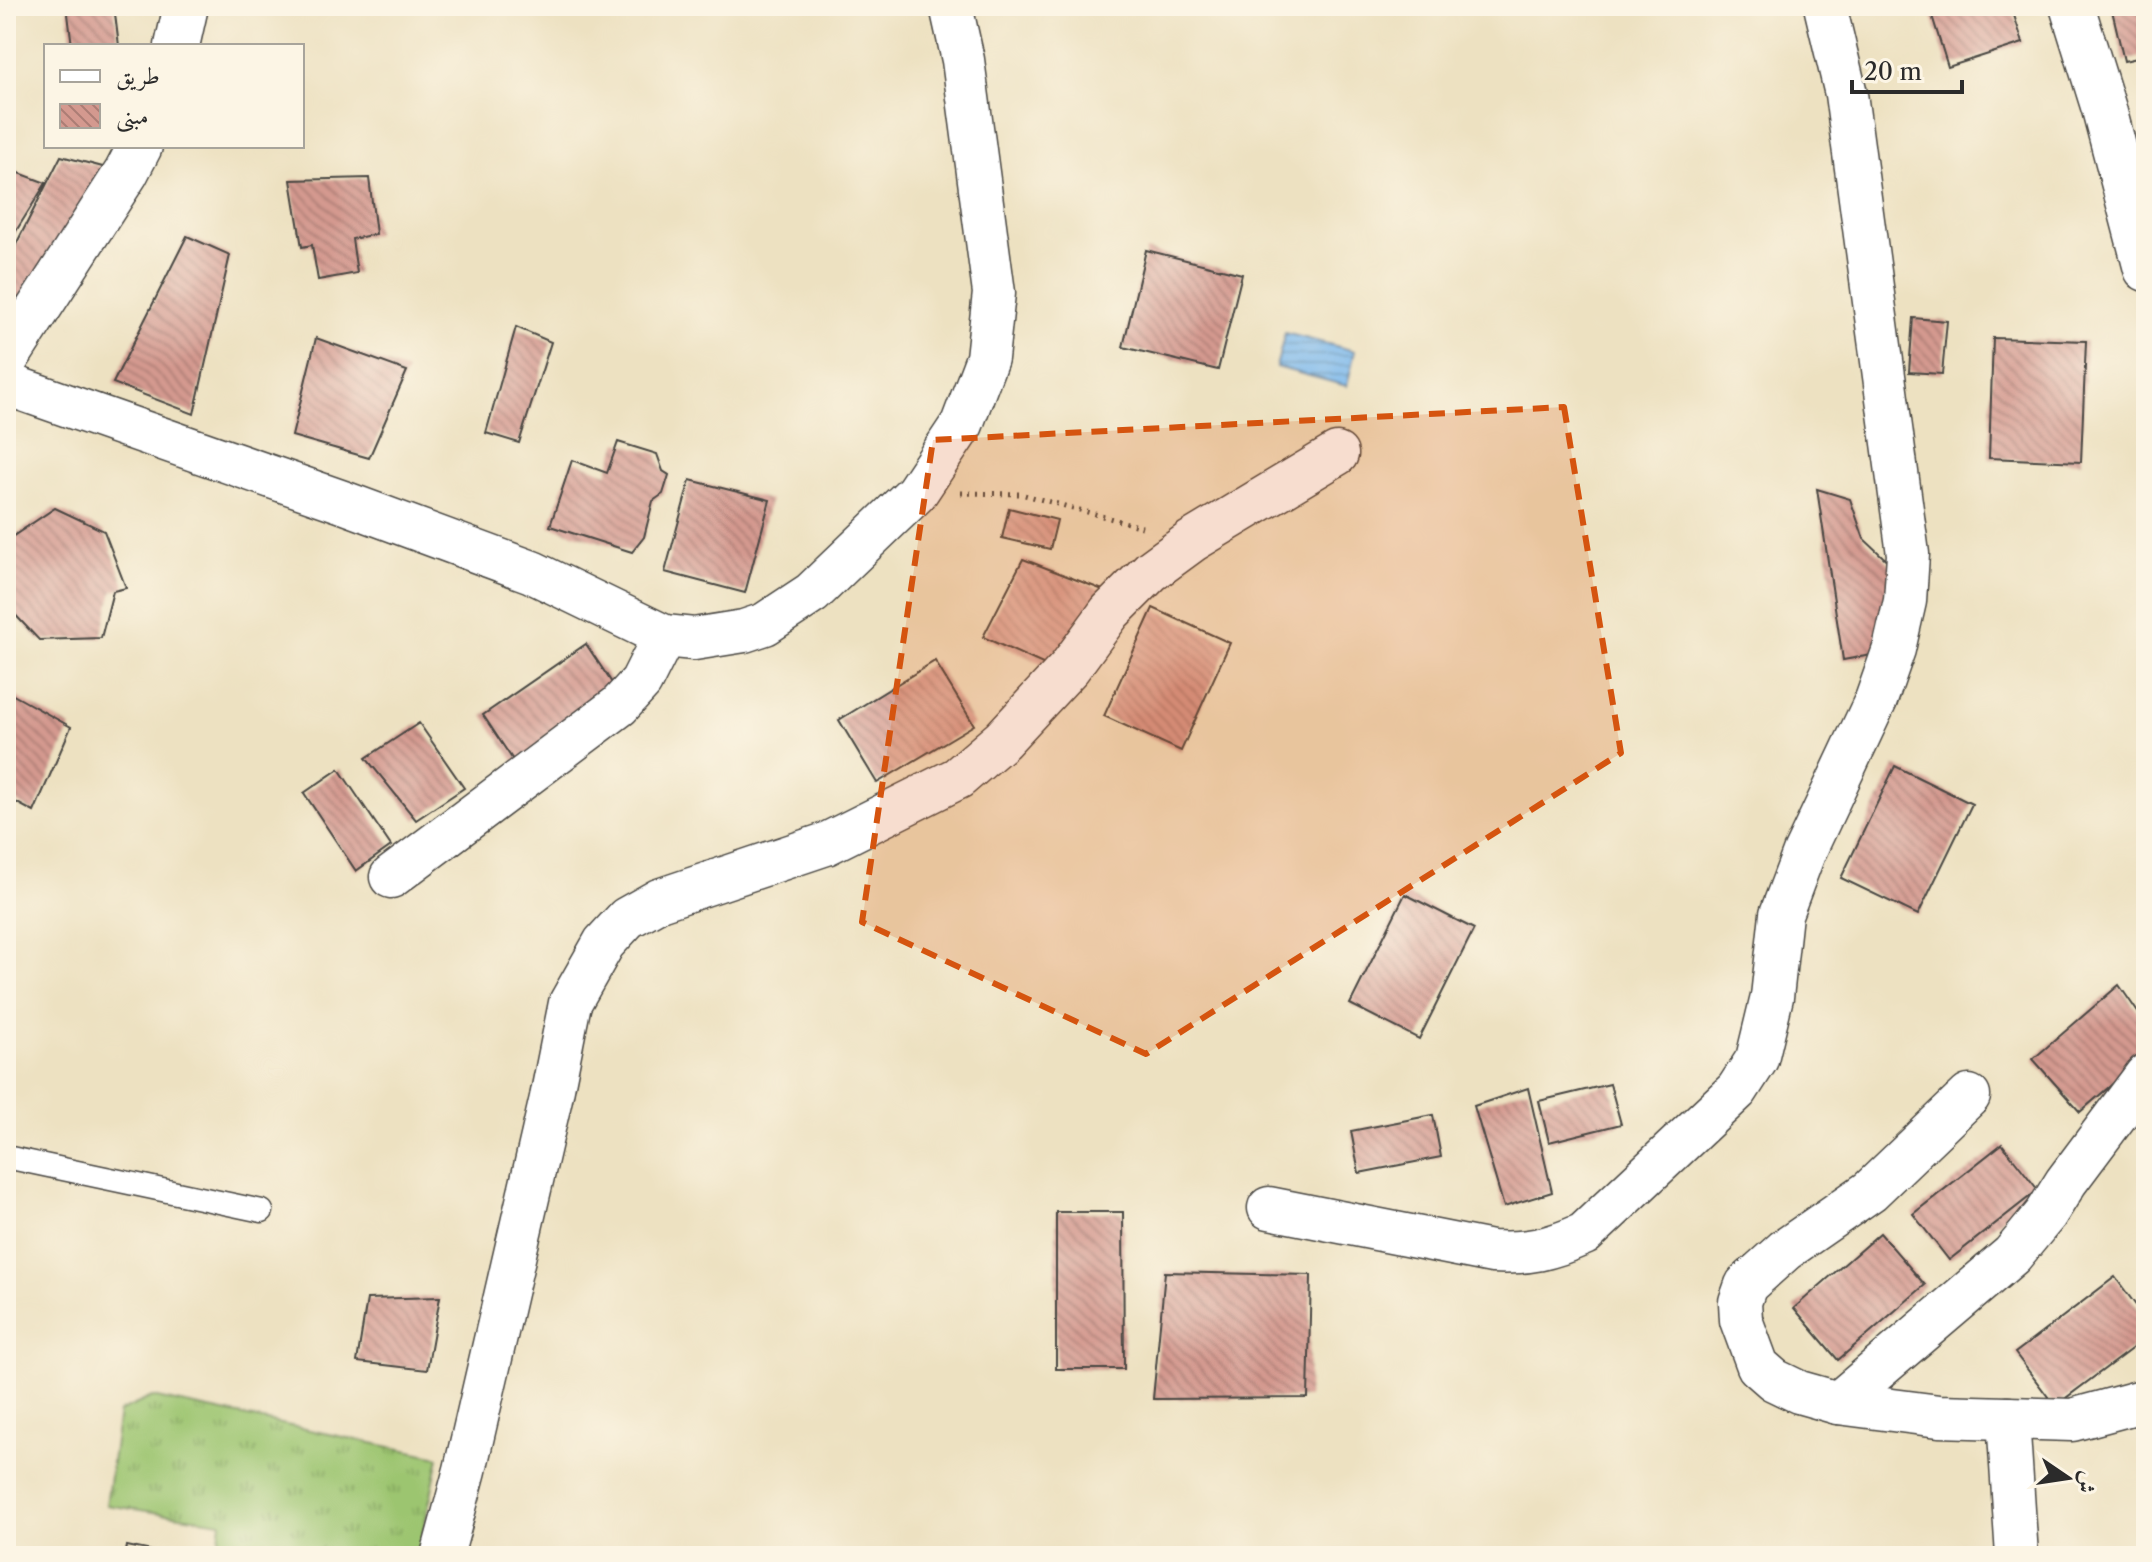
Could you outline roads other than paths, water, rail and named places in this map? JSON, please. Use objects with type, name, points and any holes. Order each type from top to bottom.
[{"type":"street","points":[[177,44],[186,6]]},
{"type":"street","points":[[6,384],[329,496],[532,572],[664,636],[694,639],[744,631],[765,624],[812,593],[916,493],[962,424],[987,358],[994,293],[963,60],[951,6]]},
{"type":"street","points":[[1269,1208],[1492,1252],[1525,1254],[1552,1248],[1584,1234],[1737,1090],[1757,1059],[1772,997],[1781,914],[1804,853],[1876,700],[1894,649],[1905,601],[1908,554],[1846,94],[1825,6]]},
{"type":"street","points":[[2072,6],[2104,109],[2146,269]]},
{"type":"street","points":[[6,359],[139,148]]},
{"type":"street","points":[[442,1556],[548,1114],[570,1003],[604,943],[627,918],[659,900],[826,844],[958,778],[1002,740],[1069,668],[1110,612],[1151,571],[1192,541],[1337,454]]},
{"type":"street","points":[[391,877],[619,706],[641,682],[664,636]]},
{"type":"street","points":[[1838,1403],[2012,1255],[2046,1214],[2066,1182],[2146,1075]]},
{"type":"street","points":[[1969,1096],[1870,1191],[1785,1250],[1746,1285],[1740,1302],[1741,1320],[1758,1366],[1774,1380],[1799,1392],[1838,1403],[1939,1416],[2072,1420],[2146,1400]]},
{"type":"street","points":[[2008,1418],[2017,1556]]},
{"type":"lane","points":[[6,1157],[262,1211]]},
{"type":"water","points":[[1285,333],[1355,351],[1347,386],[1276,367]]}]
